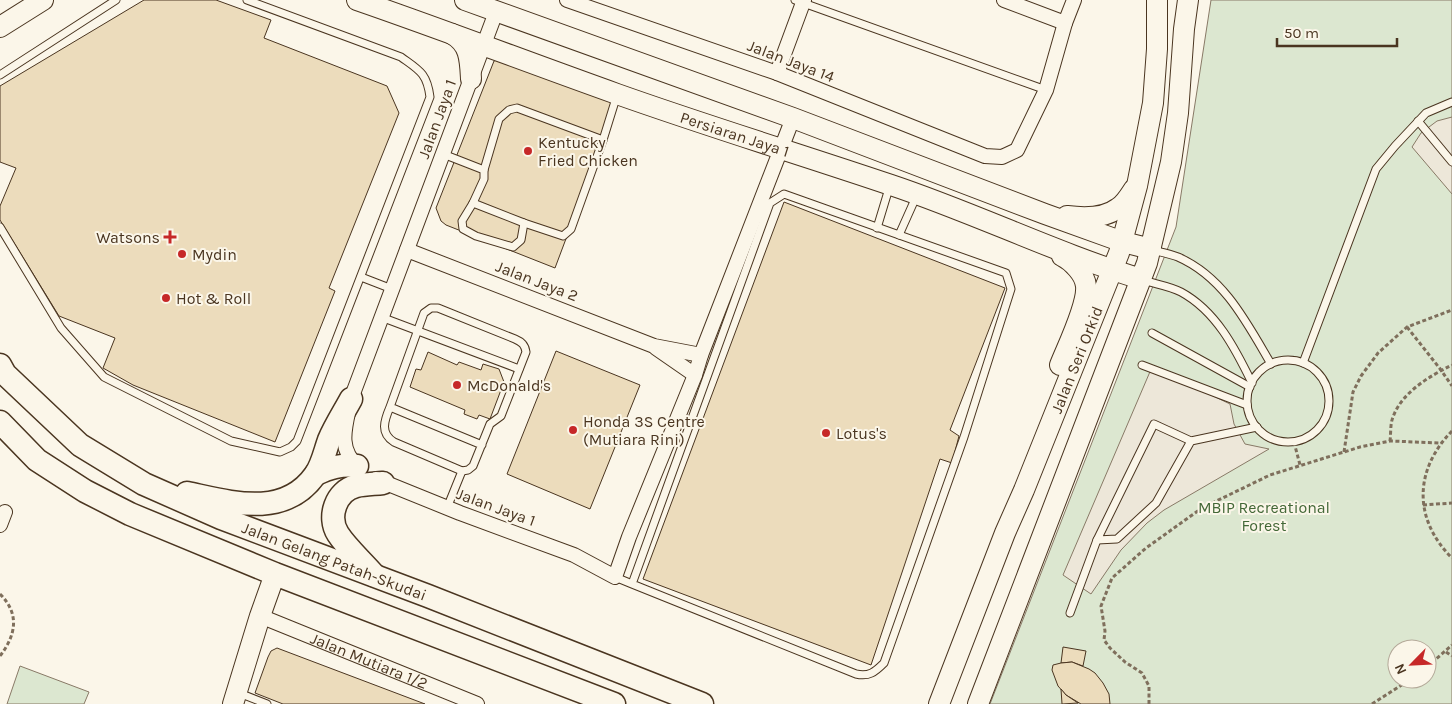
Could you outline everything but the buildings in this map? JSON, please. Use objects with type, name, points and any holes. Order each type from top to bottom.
[{"type":"main road","points":[[0,28],[43,0]]},
{"type":"main road","name":"Persiaran Jaya 1","points":[[357,0],[484,44],[617,94],[781,150],[890,184],[1029,240],[1141,279]]},
{"type":"main road","points":[[465,0],[793,118],[1045,214],[1123,242],[1151,249]]},
{"type":"main road","name":"Jalan Seri Orkid","points":[[939,704],[1005,532],[1024,490],[1123,242],[1137,186],[1153,102],[1158,0]]},
{"type":"main road","name":"Jalan Seri Orkid","points":[[978,704],[1151,249],[1170,162],[1178,113],[1188,0]]},
{"type":"main road","points":[[446,31],[459,38],[466,46],[469,55],[471,79]]},
{"type":"main road","points":[[1045,214],[1088,217],[1106,215],[1119,208],[1137,186]]},
{"type":"main road","points":[[1024,490],[1046,404],[1084,302],[1086,286],[1082,275],[1069,260],[1029,240]]},
{"type":"main road","name":"Jalan Gelang Patah-Skudai","points":[[0,365],[5,374],[80,446],[144,484],[221,518],[428,596],[702,704]]},
{"type":"main road","points":[[144,484],[241,504],[268,504],[290,497],[306,486],[316,474],[330,438],[351,399]]},
{"type":"main road","name":"Jalan Gelang Patah-Skudai","points":[[0,422],[37,460],[85,491],[130,514],[275,574],[614,704]]},
{"type":"main road","points":[[316,474],[340,466],[357,466]]},
{"type":"main road","points":[[377,578],[338,533],[332,518],[334,508],[340,496],[347,490],[355,486],[383,483]]},
{"type":"main road","points":[[234,698],[275,574]]},
{"type":"street","name":"Jalan Jaya 14","points":[[566,0],[777,73],[985,156],[1002,157],[1017,150],[1046,90]]},
{"type":"street","points":[[1004,0],[1065,23]]},
{"type":"street","points":[[1046,90],[1065,23],[1074,0]]},
{"type":"street","points":[[777,73],[801,1]]},
{"type":"street","name":"Jalan Jaya 1","points":[[496,12],[351,399],[344,443],[350,458],[357,466],[383,483],[574,555],[615,577]]},
{"type":"street","points":[[615,577],[629,537],[701,377],[793,118]]},
{"type":"street","name":"Jalan Jaya 2","points":[[407,250],[654,346],[707,357]]},
{"type":"street","name":"Jalan Jaya 2","points":[[654,346],[701,377]]},
{"type":"street","points":[[0,525],[5,512]]},
{"type":"street","name":"Jalan Mutiara 1/2","points":[[260,616],[477,704]]},
{"type":"lane","points":[[0,75],[116,0]]},
{"type":"lane","points":[[0,227],[61,328],[104,377],[231,441],[280,452],[291,447],[297,440],[430,97],[429,86],[422,72],[401,57],[247,0]]},
{"type":"lane","points":[[801,1],[1046,90]]},
{"type":"lane","points":[[473,203],[563,236],[571,229],[603,140],[617,94]]},
{"type":"lane","points":[[1303,363],[1376,169],[1426,113],[1452,102]]},
{"type":"lane","points":[[524,223],[521,240],[512,247],[476,236],[463,229],[462,221],[484,179],[484,170],[499,119],[509,110],[517,108],[603,140]]},
{"type":"lane","points":[[1418,121],[1452,162]]},
{"type":"lane","points":[[443,154],[484,170]]},
{"type":"lane","points":[[877,228],[890,184]]},
{"type":"lane","points":[[615,577],[856,674],[868,675],[875,672],[884,663],[964,437],[1011,288],[1006,273],[784,194],[770,203],[707,357]]},
{"type":"lane","points":[[899,235],[917,194]]},
{"type":"lane","points":[[1151,249],[1178,257],[1204,272],[1222,290],[1245,319],[1271,364]]},
{"type":"lane","points":[[361,277],[392,288]]},
{"type":"lane","points":[[1141,279],[1180,291],[1209,313],[1235,348],[1251,385]]},
{"type":"lane","points":[[431,308],[438,308],[521,342],[525,347],[526,352],[501,416],[490,424],[473,466],[468,470],[462,471],[389,438],[385,433],[384,427],[390,408],[418,330],[424,313],[431,308]]},
{"type":"lane","points":[[382,317],[519,369]]},
{"type":"lane","points":[[1152,333],[1251,385]]},
{"type":"lane","points":[[1290,360],[1303,363],[1314,370],[1323,380],[1328,392],[1329,405],[1326,418],[1318,429],[1307,438],[1294,442],[1280,442],[1267,436],[1257,427],[1250,415],[1247,405],[1251,385],[1256,376],[1271,364],[1290,360]]},
{"type":"lane","points":[[1142,365],[1247,405]]},
{"type":"lane","points":[[632,584],[701,377]]},
{"type":"lane","points":[[390,408],[482,445]]},
{"type":"lane","points":[[1070,613],[1097,540],[1154,424],[1191,441],[1257,427]]},
{"type":"lane","points":[[1097,540],[1117,539],[1156,503],[1191,441]]},
{"type":"lane","points":[[447,508],[462,471]]},
{"type":"lane","points":[[234,698],[267,704]]},
{"type":"path","points":[[1344,452],[1353,392],[1361,376],[1378,353],[1407,327],[1452,310]]},
{"type":"path","points":[[1407,327],[1442,370],[1452,386]]},
{"type":"path","points":[[1390,441],[1393,417],[1405,397],[1452,364]]},
{"type":"path","points":[[1452,431],[1432,457],[1426,472],[1423,489],[1423,505],[1429,527],[1440,546],[1452,558]]},
{"type":"path","points":[[1149,704],[1148,686],[1142,673],[1125,662],[1104,640],[1105,631],[1101,606],[1112,578],[1146,548],[1202,508],[1270,475],[1360,446],[1390,441],[1441,443]]},
{"type":"path","points":[[1294,442],[1300,465]]},
{"type":"path","points":[[1423,505],[1452,503]]},
{"type":"path","points":[[0,594],[12,609],[14,627],[11,641],[0,656]]},
{"type":"path","points":[[1437,659],[1452,645]]},
{"type":"path","points":[[1446,652],[1452,656]]},
{"type":"path","points":[[1372,704],[1395,689]]},
{"type":"green space","name":"MBIP Recreational Forest","points":[[1211,0],[1452,0],[1452,704],[990,704],[1176,227]]},
{"type":"green space","points":[[20,666],[89,692],[84,704],[7,704]]},
{"type":"shaded area","points":[[1452,117],[1452,194],[1412,147],[1421,133],[1437,121]]},
{"type":"shaded area","points":[[1152,367],[1230,404],[1234,424],[1245,444],[1269,449],[1164,510],[1147,523],[1121,550],[1091,594],[1063,575]]},
{"type":"place","name":"Kentucky Fried Chicken","points":[[528,151]]},
{"type":"place","name":"Watsons","points":[[170,237]]},
{"type":"place","name":"Mydin","points":[[182,254]]},
{"type":"place","name":"Hot & Roll","points":[[166,298]]},
{"type":"place","name":"McDonald's","points":[[457,385]]},
{"type":"place","name":"Honda 3S Centre (Mutiara Rini)","points":[[573,430]]},
{"type":"place","name":"Lotus's","points":[[826,433]]}]
